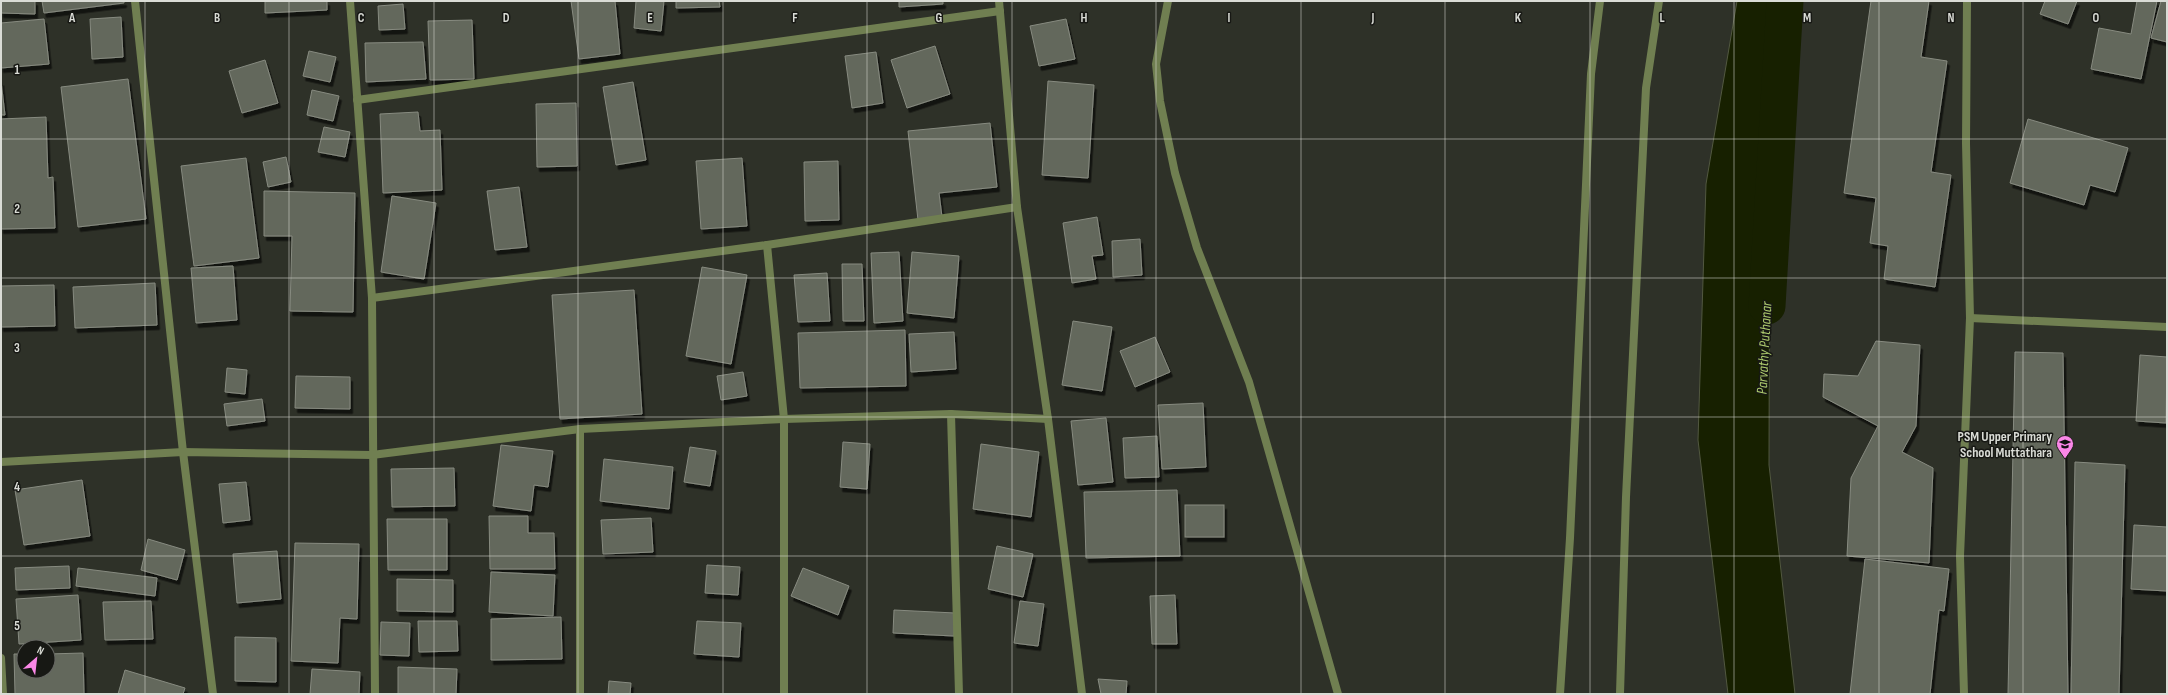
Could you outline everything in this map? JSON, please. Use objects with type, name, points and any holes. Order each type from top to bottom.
[{"type":"street","points":[[135,1],[183,452],[213,694]]},
{"type":"street","points":[[350,1],[372,298],[375,694]]},
{"type":"street","points":[[999,1],[1017,207],[1048,419],[1082,694]]},
{"type":"street","points":[[1168,1],[1156,64],[1160,101],[1175,174],[1198,248],[1249,382],[1338,694]]},
{"type":"street","points":[[1560,694],[1570,538],[1591,74],[1600,1]]},
{"type":"street","points":[[1620,694],[1626,497],[1646,88],[1659,1]]},
{"type":"street","points":[[1964,694],[1960,556],[1970,318],[1966,143],[1967,1]]},
{"type":"street","points":[[357,100],[1000,11]]},
{"type":"street","points":[[372,298],[767,245],[1017,207]]},
{"type":"street","points":[[767,245],[784,419],[784,694]]},
{"type":"street","points":[[1970,318],[2167,327]]},
{"type":"street","points":[[1,462],[183,452],[372,455],[580,429],[784,419],[951,414],[1048,419]]},
{"type":"street","points":[[951,414],[959,694]]},
{"type":"street","points":[[580,429],[580,694]]},
{"type":"street","points":[[1,658],[3,694]]},
{"type":"water","points":[[1737,1],[1778,1],[1770,88],[1769,465],[1795,694],[1728,694],[1698,440],[1706,184]]},
{"type":"building","points":[[1,1],[35,1],[35,14],[1,13]]},
{"type":"building","points":[[42,1],[124,1],[124,3],[44,13]]},
{"type":"building","points":[[265,1],[327,1],[327,10],[265,13]]},
{"type":"building","points":[[571,1],[615,1],[620,54],[579,59]]},
{"type":"building","points":[[636,1],[664,1],[661,31],[634,28]]},
{"type":"building","points":[[676,1],[719,1],[720,7],[676,8]]},
{"type":"building","points":[[899,1],[943,1],[943,4],[899,7]]},
{"type":"building","points":[[1871,1],[1929,1],[1921,57],[1947,61],[1931,172],[1951,175],[1935,287],[1884,279],[1888,246],[1870,243],[1876,198],[1844,193]]},
{"type":"building","points":[[2045,1],[2077,1],[2068,24],[2040,14]]},
{"type":"building","points":[[2137,1],[2157,1],[2141,79],[2091,69],[2099,28],[2131,34]]},
{"type":"building","points":[[2161,1],[2167,1],[2167,42],[2151,38]]},
{"type":"building","points":[[403,4],[405,29],[379,30],[378,6]]},
{"type":"building","points":[[121,17],[123,57],[92,59],[90,19]]},
{"type":"building","points":[[44,19],[49,64],[1,68],[1,23]]},
{"type":"building","points":[[1066,19],[1075,59],[1039,66],[1030,26]]},
{"type":"building","points":[[472,20],[474,79],[430,80],[428,21]]},
{"type":"building","points":[[423,42],[426,79],[366,82],[365,43]]},
{"type":"building","points":[[935,46],[950,94],[907,108],[891,60]]},
{"type":"building","points":[[309,51],[336,57],[330,82],[303,76]]},
{"type":"building","points":[[876,52],[883,103],[852,108],[845,56]]},
{"type":"building","points":[[265,60],[278,103],[242,113],[229,71]]},
{"type":"building","points":[[128,79],[146,219],[78,227],[61,87]]},
{"type":"building","points":[[1,81],[5,115],[1,115]]},
{"type":"building","points":[[1048,81],[1094,85],[1088,178],[1042,175]]},
{"type":"building","points":[[633,82],[646,160],[616,165],[603,87]]},
{"type":"building","points":[[312,90],[339,96],[333,121],[307,115]]},
{"type":"building","points":[[576,103],[577,166],[537,167],[536,104]]},
{"type":"building","points":[[418,112],[420,131],[440,130],[442,190],[383,193],[380,114]]},
{"type":"building","points":[[46,117],[48,178],[53,177],[55,228],[1,229],[1,119]]},
{"type":"building","points":[[2028,119],[2128,148],[2115,192],[2090,185],[2084,205],[2010,183]]},
{"type":"building","points":[[990,123],[997,187],[939,193],[942,217],[918,220],[908,131]]},
{"type":"building","points":[[324,127],[350,132],[345,157],[318,152]]},
{"type":"building","points":[[286,157],[291,182],[268,187],[263,162]]},
{"type":"building","points":[[246,158],[259,258],[194,266],[181,166]]},
{"type":"building","points":[[742,158],[747,226],[701,229],[696,161]]},
{"type":"building","points":[[838,161],[839,220],[805,221],[804,162]]},
{"type":"building","points":[[519,187],[527,247],[495,250],[487,191]]},
{"type":"building","points":[[264,191],[355,193],[353,312],[290,311],[292,236],[264,236]]},
{"type":"building","points":[[392,196],[436,203],[424,279],[381,272]]},
{"type":"building","points":[[1097,217],[1103,255],[1092,256],[1096,279],[1072,283],[1063,223]]},
{"type":"building","points":[[1140,239],[1142,275],[1113,277],[1112,241]]},
{"type":"building","points":[[899,252],[903,321],[874,323],[871,253]]},
{"type":"building","points":[[912,252],[959,256],[954,318],[907,313]]},
{"type":"building","points":[[842,264],[862,264],[864,321],[843,321]]},
{"type":"building","points":[[233,266],[237,320],[196,323],[191,268]]},
{"type":"building","points":[[702,267],[747,275],[731,364],[686,356]]},
{"type":"building","points":[[827,273],[830,321],[798,322],[794,275]]},
{"type":"building","points":[[155,283],[157,325],[75,328],[73,287]]},
{"type":"building","points":[[54,285],[55,326],[1,327],[1,286]]},
{"type":"building","points":[[634,290],[642,414],[560,419],[552,295]]},
{"type":"building","points":[[1073,321],[1112,327],[1102,391],[1062,385]]},
{"type":"building","points":[[905,330],[906,386],[800,388],[798,333]]},
{"type":"building","points":[[954,332],[956,369],[911,372],[909,334]]},
{"type":"building","points":[[1155,337],[1170,372],[1135,387],[1120,351]]},
{"type":"building","points":[[1876,341],[1920,345],[1916,426],[1902,452],[1933,468],[1929,563],[1847,556],[1851,478],[1878,426],[1823,397],[1824,374],[1858,376]]},
{"type":"building","points":[[2015,352],[2063,353],[2068,694],[2008,694]]},
{"type":"building","points":[[2140,355],[2167,357],[2166,423],[2136,421]]},
{"type":"building","points":[[227,368],[247,370],[245,394],[225,392]]},
{"type":"building","points":[[743,372],[747,396],[721,400],[717,376]]},
{"type":"building","points":[[296,376],[350,377],[350,409],[295,408]]},
{"type":"building","points":[[262,399],[265,421],[227,426],[224,404]]},
{"type":"building","points":[[1203,403],[1206,467],[1162,469],[1158,405]]},
{"type":"building","points":[[1106,418],[1113,482],[1078,485],[1071,421]]},
{"type":"building","points":[[1157,436],[1159,477],[1125,478],[1123,438]]},
{"type":"building","points":[[843,442],[870,444],[867,489],[840,487]]},
{"type":"building","points":[[981,444],[1039,452],[1031,517],[973,509]]},
{"type":"building","points":[[501,445],[553,451],[548,487],[534,485],[531,511],[493,506]]},
{"type":"building","points":[[690,447],[716,451],[710,486],[684,482]]},
{"type":"building","points":[[604,459],[673,467],[669,509],[600,501]]},
{"type":"building","points":[[2075,462],[2125,465],[2119,694],[2071,694]]},
{"type":"building","points":[[454,468],[455,506],[392,507],[391,469]]},
{"type":"building","points":[[82,480],[90,536],[24,545],[15,490]]},
{"type":"building","points":[[246,482],[250,520],[223,523],[219,484]]},
{"type":"building","points":[[1177,490],[1180,556],[1086,558],[1084,492]]},
{"type":"building","points":[[1185,505],[1224,505],[1224,537],[1185,537]]},
{"type":"building","points":[[489,516],[528,516],[528,533],[554,533],[555,569],[490,569]]},
{"type":"building","points":[[651,518],[653,552],[603,554],[601,520]]},
{"type":"building","points":[[387,519],[447,519],[447,570],[388,570]]},
{"type":"building","points":[[2134,525],[2167,527],[2167,591],[2131,589]]},
{"type":"building","points":[[148,539],[185,550],[177,580],[141,570]]},
{"type":"building","points":[[295,543],[359,544],[357,619],[340,618],[338,663],[291,661]]},
{"type":"building","points":[[997,546],[1033,554],[1023,597],[988,589]]},
{"type":"building","points":[[277,551],[281,599],[237,603],[233,554]]},
{"type":"building","points":[[1865,559],[1949,569],[1944,611],[1939,610],[1930,694],[1850,694]]},
{"type":"building","points":[[707,565],[740,567],[738,595],[705,593]]},
{"type":"building","points":[[69,566],[70,588],[16,590],[15,568]]},
{"type":"building","points":[[78,568],[157,578],[155,596],[76,586]]},
{"type":"building","points":[[803,568],[849,586],[838,615],[791,596]]},
{"type":"building","points":[[491,572],[555,575],[553,616],[489,612]]},
{"type":"building","points":[[397,579],[453,580],[453,612],[397,611]]},
{"type":"building","points":[[78,595],[81,640],[56,642],[56,639],[19,639],[16,599]]},
{"type":"building","points":[[1175,595],[1177,644],[1152,644],[1150,596]]},
{"type":"building","points":[[151,601],[153,639],[105,640],[103,602]]},
{"type":"building","points":[[1020,601],[1044,604],[1038,646],[1014,643]]},
{"type":"building","points":[[894,610],[955,613],[954,636],[893,633]]},
{"type":"building","points":[[561,617],[562,659],[491,660],[491,619]]},
{"type":"building","points":[[418,621],[457,621],[458,651],[419,652]]},
{"type":"building","points":[[697,621],[741,623],[739,657],[694,654]]},
{"type":"building","points":[[381,622],[410,623],[409,656],[380,655]]},
{"type":"building","points":[[235,637],[276,638],[276,682],[235,681]]},
{"type":"building","points":[[83,653],[84,694],[15,694],[14,654],[16,654],[16,679],[56,679],[56,654]]},
{"type":"building","points":[[398,667],[457,669],[456,694],[398,694]]},
{"type":"building","points":[[312,669],[360,672],[359,694],[310,694]]},
{"type":"building","points":[[125,670],[185,688],[183,694],[118,694]]},
{"type":"building","points":[[1098,679],[1127,681],[1126,694],[1101,694]]},
{"type":"building","points":[[609,681],[631,683],[630,694],[608,694]]},
{"type":"waterway","name":"Parvathy Puthanar","points":[[1767,306],[1785,1]]},
{"type":"place","name":"PSM Upper Primary School Muttathara","points":[[2065,459]]}]
